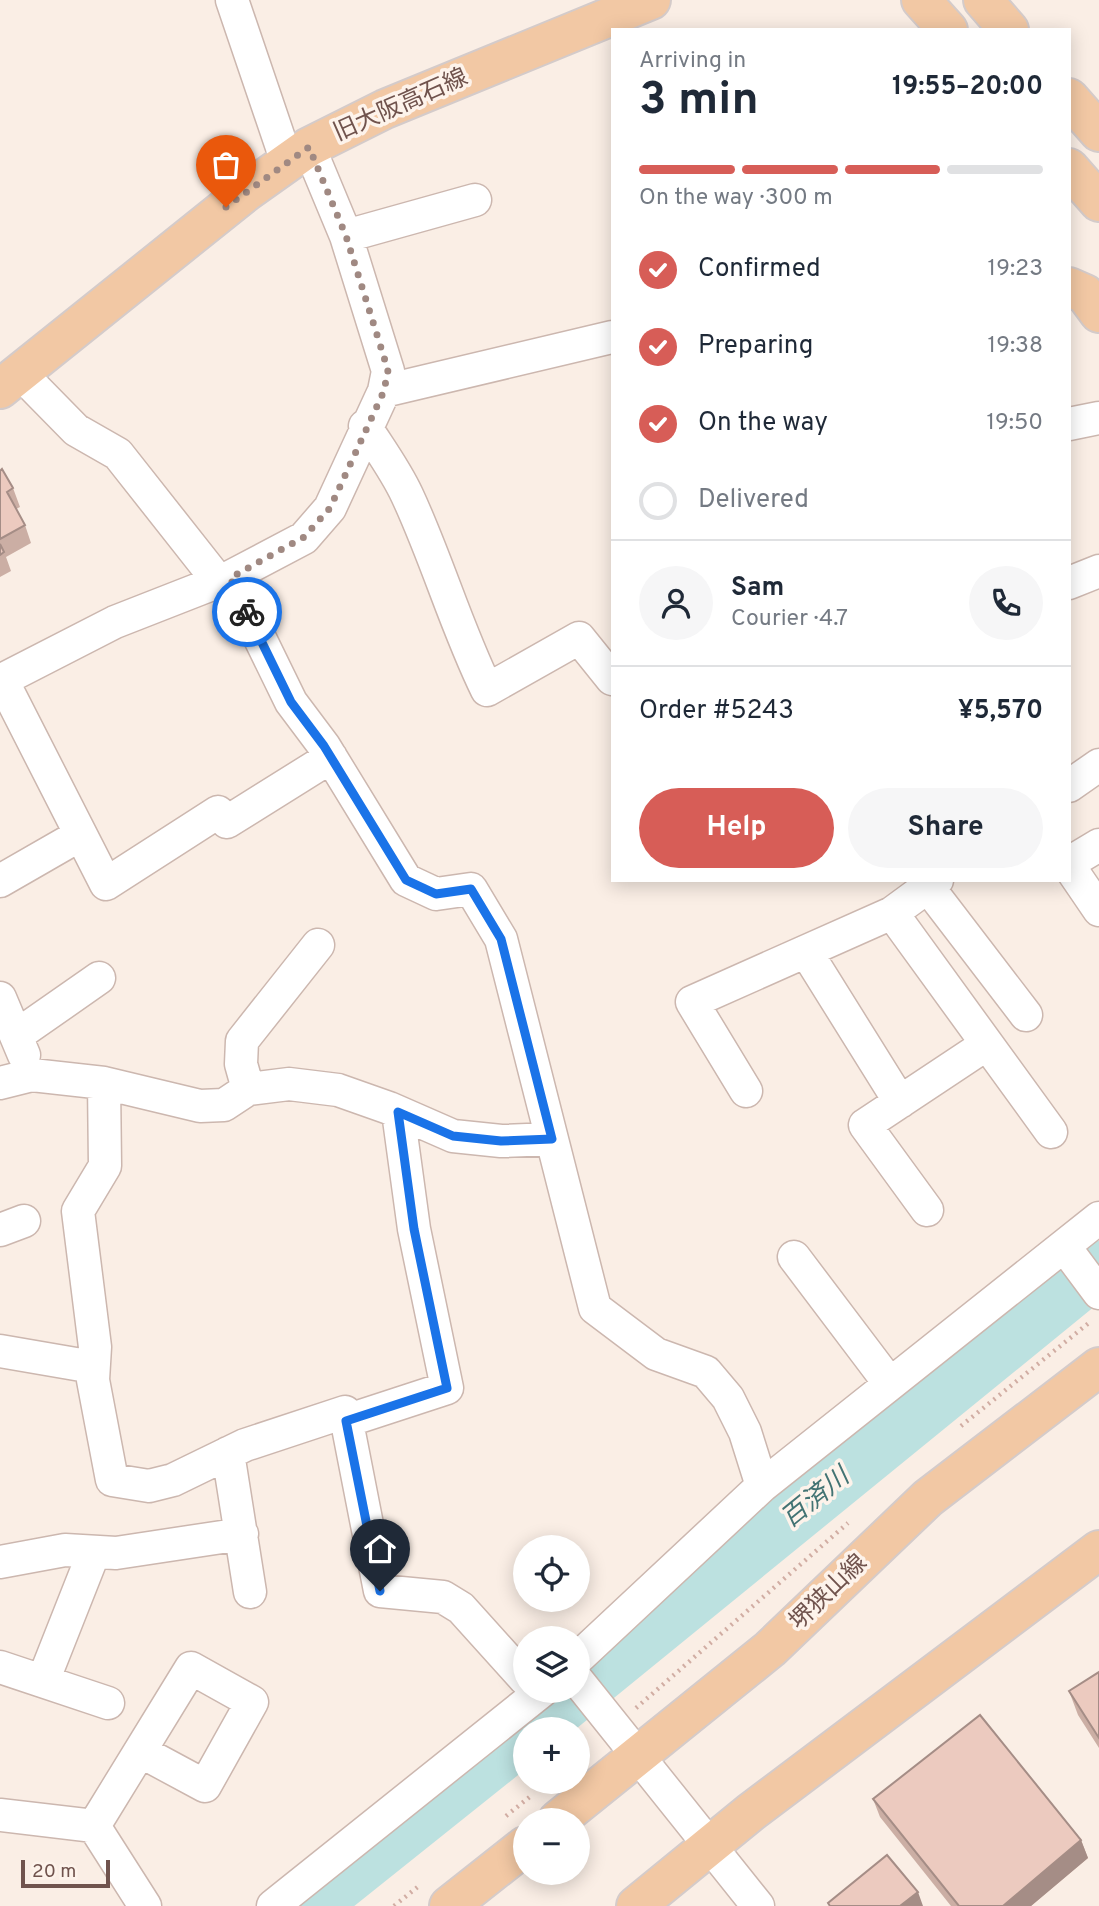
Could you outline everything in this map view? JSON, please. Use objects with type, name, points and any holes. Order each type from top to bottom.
[{"type":"main road","points":[[921,0],[946,28]]},
{"type":"main road","points":[[983,0],[1007,28]]},
{"type":"main road","name":"旧大阪高石線","points":[[10,381],[247,191],[298,155],[385,109],[642,9]]},
{"type":"main road","points":[[1071,100],[1099,132]]},
{"type":"main road","points":[[1071,170],[1099,202]]},
{"type":"main road","points":[[1071,288],[1085,294],[1099,313]]},
{"type":"main road","name":"堺狭山線","points":[[573,1808],[770,1649],[928,1498],[1099,1367]]},
{"type":"main road","points":[[636,1906],[709,1846],[1099,1550]]},
{"type":"main road","points":[[449,1906],[513,1855]]},
{"type":"street","points":[[232,0],[298,155],[346,236],[388,370],[384,391],[365,426],[330,508],[304,537],[224,580],[115,622],[1,680],[106,884],[218,812],[227,822],[331,757]]},
{"type":"street","points":[[346,236],[475,200]]},
{"type":"street","points":[[384,391],[611,337]]},
{"type":"street","points":[[10,381],[76,430],[118,454],[224,580],[291,702],[331,757],[406,880],[436,894],[471,889],[501,939],[595,1308],[656,1354],[706,1372],[729,1398],[745,1432],[762,1486]]},
{"type":"street","points":[[1071,424],[1099,418]]},
{"type":"street","points":[[365,426],[406,493],[486,690],[579,638],[611,678]]},
{"type":"street","points":[[1071,582],[1099,571]]},
{"type":"street","points":[[0,881],[80,835]]},
{"type":"street","points":[[1071,864],[1099,845]]},
{"type":"street","points":[[1071,868],[1099,910]]},
{"type":"street","points":[[746,1091],[692,1002],[892,913],[933,883],[1026,1015]]},
{"type":"street","points":[[892,913],[1051,1132]]},
{"type":"street","points":[[248,1089],[241,1063],[242,1041],[318,945]]},
{"type":"street","points":[[807,953],[900,1102]]},
{"type":"street","points":[[16,1036],[99,978]]},
{"type":"street","points":[[0,998],[32,1075]]},
{"type":"street","points":[[927,1210],[865,1125],[987,1044]]},
{"type":"street","points":[[0,1083],[32,1075],[104,1083],[200,1106],[224,1105],[248,1089],[289,1084],[338,1090],[453,1136],[501,1141],[552,1139]]},
{"type":"street","points":[[104,1083],[104,1166],[78,1211],[95,1347],[93,1380],[111,1480],[149,1486],[173,1480],[228,1453],[345,1412],[380,1591],[443,1597],[461,1608],[513,1664]]},
{"type":"street","points":[[346,1421],[447,1388],[414,1229],[398,1112]]},
{"type":"street","points":[[590,1647],[762,1486],[890,1384],[1067,1251],[1099,1218]]},
{"type":"street","points":[[1067,1251],[1098,1291]]},
{"type":"street","points":[[794,1258],[890,1384]]},
{"type":"street","points":[[0,1351],[93,1367]]},
{"type":"street","points":[[228,1453],[250,1591]]},
{"type":"street","points":[[0,1562],[65,1550],[116,1553],[242,1534]]},
{"type":"street","points":[[43,1681],[94,1552]]},
{"type":"street","points":[[0,1667],[108,1703]]},
{"type":"street","points":[[590,1696],[758,1906]]},
{"type":"street","points":[[273,1906],[519,1703]]},
{"type":"street","points":[[94,1826],[140,1751]]},
{"type":"street","points":[[0,1815],[94,1826]]},
{"type":"street","points":[[94,1826],[145,1906]]},
{"type":"building","points":[[2,469],[13,488],[7,492],[25,525],[0,539],[0,471]]},
{"type":"building","points":[[1099,1672],[1099,1738],[1069,1691]]},
{"type":"building","points":[[980,1715],[1081,1840],[1003,1906],[959,1906],[873,1799]]},
{"type":"building","points":[[887,1855],[918,1892],[900,1906],[830,1906],[828,1903]]},
{"type":"waterway","name":"百済川","points":[[548,1717],[1099,1268]]},
{"type":"waterway","name":"百済川","points":[[311,1906],[513,1745]]},
{"type":"way so far","points":[[226,207],[309,147],[346,236],[388,370],[384,391],[365,426],[330,508],[304,537],[230,578],[247,612]]},
{"type":"route","points":[[247,612],[291,702],[324,746],[406,880],[436,894],[471,889],[501,939],[552,1139],[501,1141],[453,1136],[398,1112],[414,1229],[447,1388],[346,1421],[380,1591]]}]
